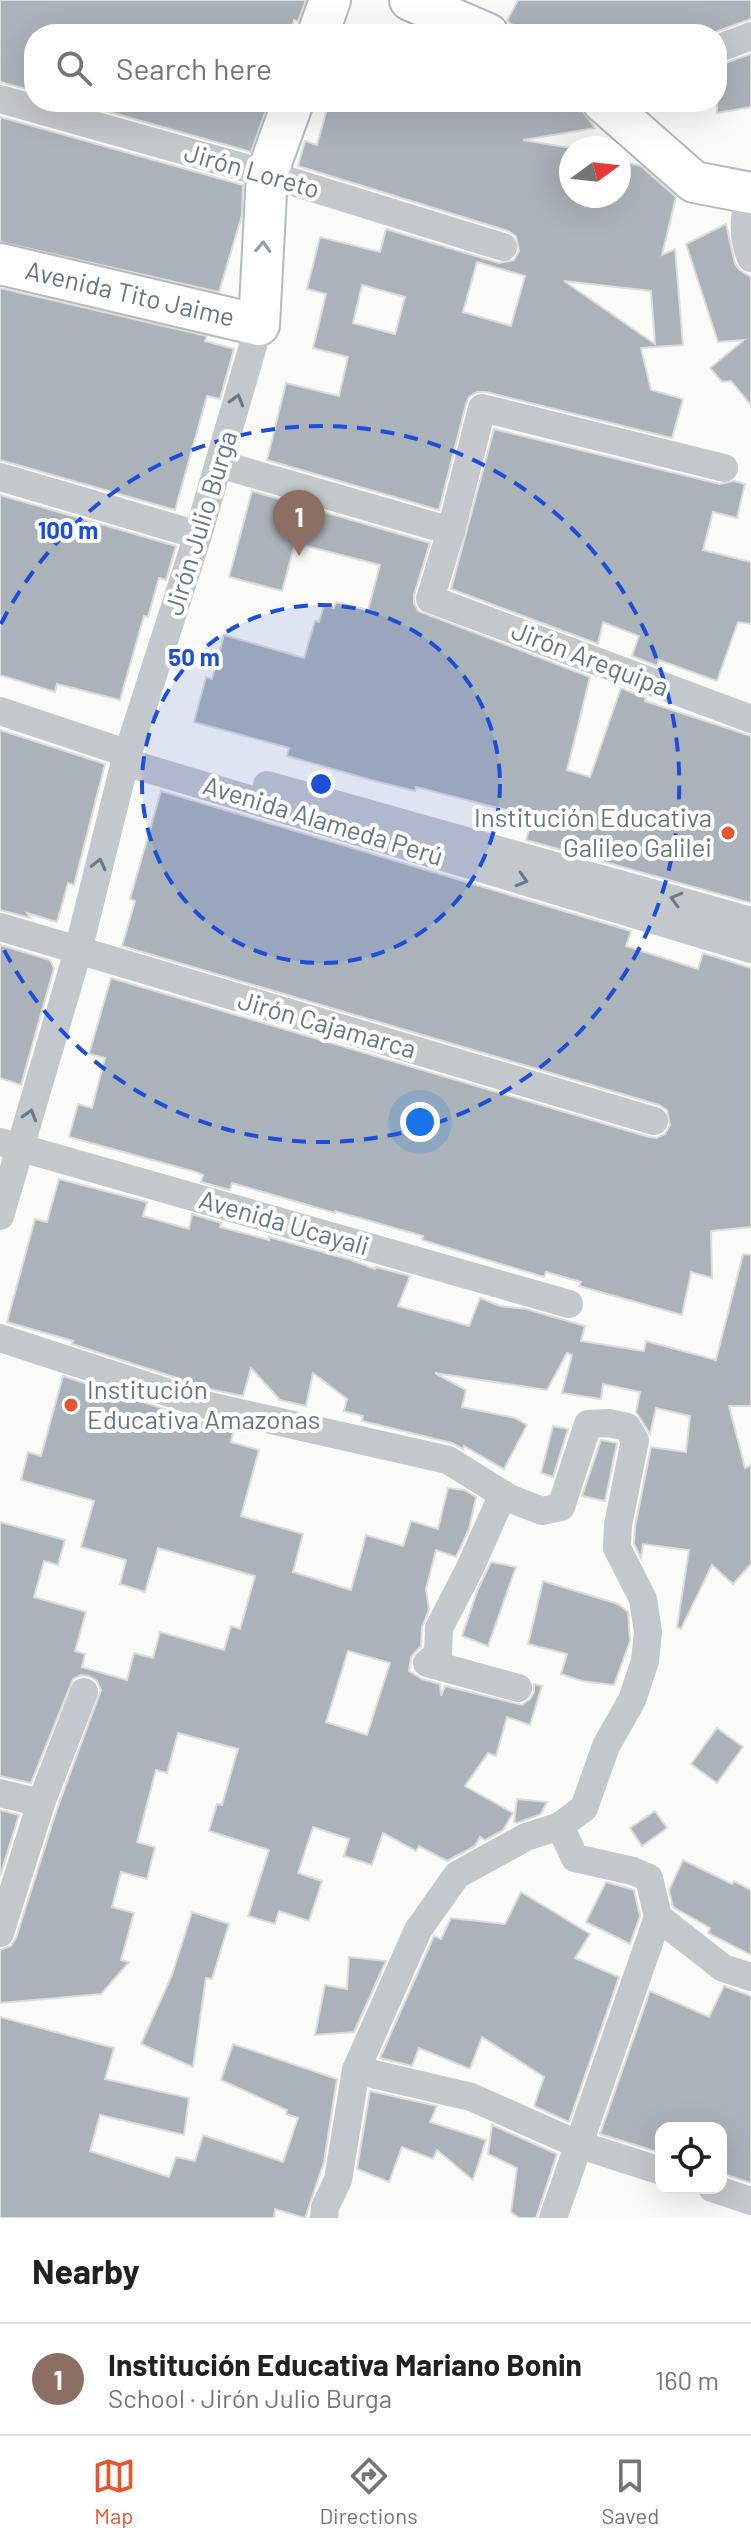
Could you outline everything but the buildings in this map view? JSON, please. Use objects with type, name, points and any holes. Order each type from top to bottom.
[{"type":"highway","points":[[322,24],[330,0]]},
{"type":"highway","points":[[410,0],[465,24]]},
{"type":"highway","name":"Jirón Julio Burga","points":[[259,325],[267,174],[289,112]]},
{"type":"highway","points":[[614,112],[694,182],[750,192]]},
{"type":"highway","name":"Avenida Tito Jaime","points":[[0,264],[259,325]]},
{"type":"street","points":[[727,45],[751,36]]},
{"type":"street","name":"Jirón Loreto","points":[[0,99],[24,106]]},
{"type":"street","name":"Jirón Loreto","points":[[46,112],[267,174],[503,247]]},
{"type":"street","points":[[750,192],[743,225],[751,258]]},
{"type":"street","name":"Jirón Julio Burga","points":[[0,1216],[10,1145],[78,951],[128,754],[198,535],[259,325]]},
{"type":"street","points":[[219,464],[451,531],[482,408],[724,468]]},
{"type":"street","points":[[0,477],[198,535]]},
{"type":"street","name":"Jirón Arequipa","points":[[451,531],[430,599],[751,719]]},
{"type":"street","name":"Avenida Alameda Perú","points":[[0,711],[751,949]]},
{"type":"street","name":"Avenida Alameda Perú","points":[[128,754],[751,921]]},
{"type":"street","name":"Jirón Cajamarca","points":[[0,927],[654,1121]]},
{"type":"street","name":"Avenida Ucayali","points":[[10,1145],[569,1304]]},
{"type":"street","points":[[0,1338],[221,1410],[448,1460],[503,1494],[542,1511],[561,1507],[588,1424],[609,1423],[627,1427],[635,1440],[618,1525],[617,1548],[643,1599],[648,1632],[645,1661],[632,1700],[606,1746],[584,1808],[560,1826],[526,1837],[457,1875],[418,1930],[356,2070],[338,2180],[325,2207],[324,2218]]},
{"type":"street","points":[[503,1494],[439,1628],[438,1654],[427,1663],[518,1688]]},
{"type":"street","points":[[0,1933],[41,1803],[84,1692]]},
{"type":"street","points":[[0,1793],[41,1803]]},
{"type":"street","points":[[553,2218],[658,1917],[649,1878],[633,1871],[575,1858],[560,1826]]},
{"type":"street","points":[[658,1917],[723,1968],[751,1977]]},
{"type":"street","points":[[356,2070],[471,2097],[577,2144],[655,2169]]},
{"type":"street","points":[[727,2193],[751,2201]]},
{"type":"place","name":"Institución Educativa Mariano Bonin","points":[[299,556]]},
{"type":"place","name":"Institución Educativa Galileo Galilei","points":[[728,833]]},
{"type":"place","name":"Institución Educativa Amazonas","points":[[71,1405]]}]
